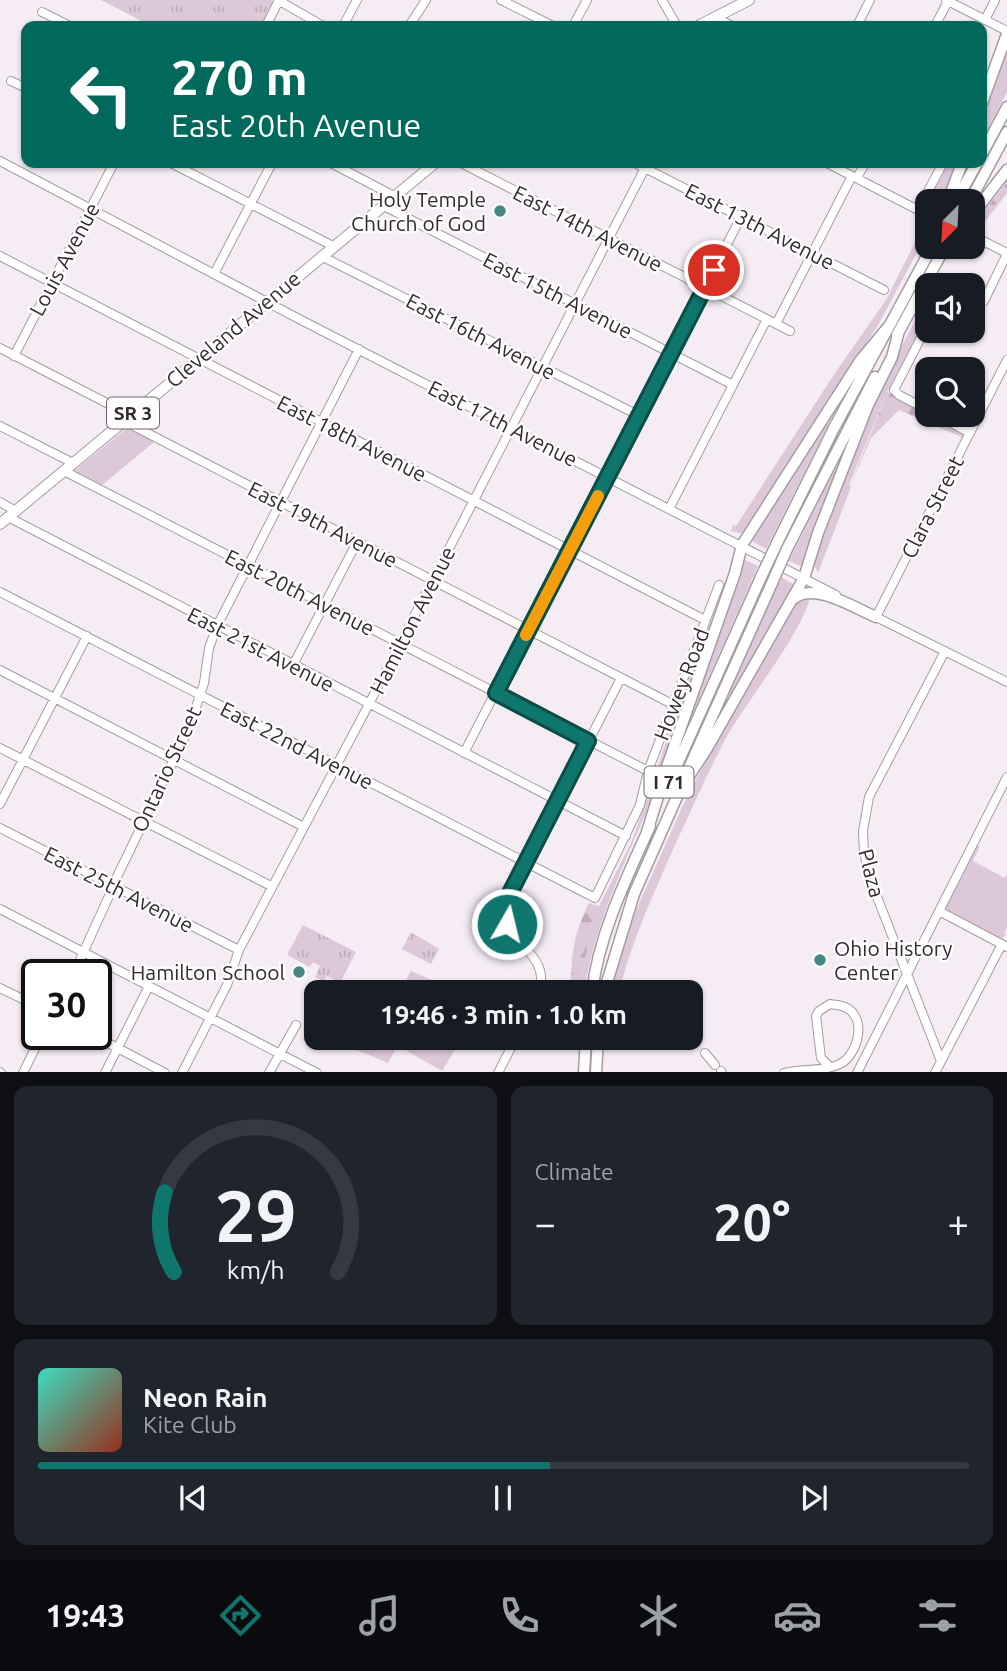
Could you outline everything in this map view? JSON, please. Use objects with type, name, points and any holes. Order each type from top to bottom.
[{"type":"highway","points":[[987,89],[1007,33]]},
{"type":"highway","points":[[987,145],[1007,107]]},
{"type":"highway","points":[[976,189],[1007,132]]},
{"type":"highway","points":[[952,189],[960,168]]},
{"type":"highway","points":[[963,189],[974,168]]},
{"type":"highway","points":[[985,198],[1007,170]]},
{"type":"highway","name":"I 71","points":[[608,980],[634,894],[772,583],[926,259]]},
{"type":"highway","name":"I 71","points":[[593,980],[617,899],[761,577],[834,428],[937,259]]},
{"type":"highway","points":[[647,832],[735,573],[742,545],[860,361],[894,328]]},
{"type":"highway","points":[[681,788],[713,738],[804,578],[818,533],[868,405],[892,357],[894,328]]},
{"type":"highway","points":[[788,603],[803,592],[817,592],[876,617]]},
{"type":"highway","points":[[584,1072],[585,1050]]},
{"type":"highway","points":[[596,1072],[597,1050]]},
{"type":"main road","points":[[709,21],[749,0]]},
{"type":"main road","name":"Cleveland Avenue","points":[[8,517],[429,168]]},
{"type":"street","points":[[268,21],[279,0],[315,21]]},
{"type":"street","points":[[346,21],[357,0]]},
{"type":"street","points":[[414,21],[426,0]]},
{"type":"street","points":[[501,0],[536,21]]},
{"type":"street","points":[[576,21],[587,0]]},
{"type":"street","points":[[662,0],[674,21]]},
{"type":"street","points":[[860,21],[870,0]]},
{"type":"street","points":[[937,21],[947,1],[985,20],[995,0]]},
{"type":"street","points":[[42,12],[60,21]]},
{"type":"street","points":[[715,18],[721,21]]},
{"type":"street","points":[[987,21],[1007,33],[987,76]]},
{"type":"street","points":[[11,80],[21,85]]},
{"type":"street","name":"East 17th Avenue","points":[[0,160],[214,274],[742,545],[876,617],[1007,682]]},
{"type":"street","name":"Louis Avenue","points":[[14,356],[111,168]]},
{"type":"street","points":[[181,168],[333,246]]},
{"type":"street","points":[[214,274],[269,168]]},
{"type":"street","points":[[340,168],[394,195]]},
{"type":"street","points":[[348,172],[351,168]]},
{"type":"street","name":"East 14th Avenue","points":[[471,168],[790,331]]},
{"type":"street","name":"Hamilton Avenue","points":[[183,1072],[227,985],[239,950],[271,886],[369,704],[645,168]]},
{"type":"street","name":"East 13th Avenue","points":[[645,168],[884,290]]},
{"type":"street","points":[[837,168],[918,210],[940,168]]},
{"type":"street","points":[[776,324],[812,253],[861,168]]},
{"type":"street","name":"East 15th Avenue","points":[[382,205],[733,385]]},
{"type":"street","points":[[464,753],[741,217]]},
{"type":"street","points":[[985,242],[1007,253],[985,299]]},
{"type":"street","name":"East 18th Avenue","points":[[0,256],[705,620]]},
{"type":"street","name":"East 16th Avenue","points":[[321,256],[640,416]]},
{"type":"street","points":[[669,509],[766,319]]},
{"type":"street","points":[[915,404],[894,390],[918,343]]},
{"type":"street","name":"East 19th Avenue","points":[[0,348],[281,502],[672,704]]},
{"type":"street","name":"Ontario Street","points":[[82,959],[142,821],[174,760],[201,695],[209,648],[217,626],[359,349]]},
{"type":"street","name":"Clara Street","points":[[876,617],[1007,360]]},
{"type":"street","points":[[0,426],[73,463]]},
{"type":"street","points":[[959,427],[970,433]]},
{"type":"street","name":"East 20th Avenue","points":[[64,471],[648,771]]},
{"type":"street","name":"East 21st Avenue","points":[[0,502],[8,517],[626,836]]},
{"type":"street","points":[[293,665],[357,542]]},
{"type":"street","name":"Howey Road","points":[[595,898],[640,804],[648,771],[672,704],[691,662],[719,585]]},
{"type":"street","name":"East 22nd Avenue","points":[[0,592],[595,898]]},
{"type":"street","points":[[0,804],[87,636]]},
{"type":"street","name":"Plaza","points":[[942,1061],[870,879],[864,852],[864,822],[869,797],[879,775],[945,651]]},
{"type":"street","points":[[0,670],[302,826]]},
{"type":"street","points":[[541,980],[535,957],[510,930],[505,915],[508,898],[621,678]]},
{"type":"street","points":[[0,748],[271,886]]},
{"type":"street","points":[[858,1072],[1007,777]]},
{"type":"street","name":"East 25th Avenue","points":[[0,828],[239,950]]},
{"type":"street","points":[[0,909],[315,1072]]},
{"type":"street","points":[[936,1072],[1004,945],[939,911]]},
{"type":"street","points":[[105,1072],[149,986]]},
{"type":"street","points":[[0,988],[21,998]]},
{"type":"street","points":[[792,1072],[830,1067],[844,1062],[856,1046],[857,1021],[854,1014],[847,1008],[830,1004],[819,1011],[816,1023],[821,1058],[830,1067]]},
{"type":"street","points":[[270,1072],[296,1025]]},
{"type":"street","points":[[112,1045],[163,1072]]},
{"type":"street","points":[[23,1072],[34,1050]]},
{"type":"street","points":[[499,1072],[510,1050]]},
{"type":"street","points":[[705,1053],[719,1069]]},
{"type":"street","points":[[814,1069],[821,1058]]},
{"type":"green space","points":[[101,0],[274,2],[263,21],[141,21]]},
{"type":"green space","points":[[1007,45],[1007,92],[987,130],[987,99]]},
{"type":"green space","points":[[945,168],[956,168],[948,189],[934,189]]},
{"type":"green space","points":[[1007,182],[1007,193],[985,221],[985,210]]},
{"type":"green space","points":[[915,243],[915,256],[877,327],[747,531],[744,534],[731,531],[733,525],[736,526],[833,376],[886,300]]},
{"type":"green space","points":[[915,321],[915,340],[887,392],[849,485],[851,487],[818,573],[812,561],[886,375]]},
{"type":"green space","points":[[887,392],[915,407],[915,417],[899,410],[871,438],[850,487]]},
{"type":"green space","points":[[844,393],[766,549],[752,539]]},
{"type":"green space","points":[[862,415],[803,567],[789,561]]},
{"type":"green space","points":[[128,427],[153,443],[102,485],[74,471]]},
{"type":"green space","points":[[938,427],[954,427],[964,432],[961,437]]},
{"type":"green space","points":[[736,558],[666,762],[604,915],[586,980],[581,980],[592,925],[632,841],[686,684]]},
{"type":"green space","points":[[743,559],[758,566],[677,749]]},
{"type":"green space","points":[[781,577],[795,585],[711,735]]},
{"type":"green space","points":[[811,591],[800,623],[726,738],[644,916],[622,980],[614,980],[628,928],[689,792],[741,698],[788,603]]},
{"type":"green space","points":[[977,846],[980,846],[973,861],[1005,878],[1007,874],[1007,928],[1001,940],[944,910]]},
{"type":"green space","points":[[589,903],[599,906],[592,925],[581,980],[570,980],[574,946]]},
{"type":"green space","points":[[303,925],[356,952],[342,980],[327,976],[325,980],[320,980],[315,977],[320,966],[313,962],[310,967],[287,955]]},
{"type":"green space","points":[[411,932],[439,949],[431,964],[402,949]]},
{"type":"green space","points":[[411,971],[432,980],[406,980]]},
{"type":"green space","points":[[357,1050],[395,1050],[388,1063]]},
{"type":"green space","points":[[406,1050],[455,1050],[442,1071]]},
{"type":"slow traffic","points":[[526,635],[598,496]]},
{"type":"place","name":"Holy Temple Church of God","points":[[500,211]]},
{"type":"place","name":"Ohio History Center","points":[[820,960]]},
{"type":"place","name":"Hamilton School","points":[[299,972]]},
{"type":"route","points":[[507,924],[506,904],[511,891],[588,741],[496,693],[714,270]]}]
